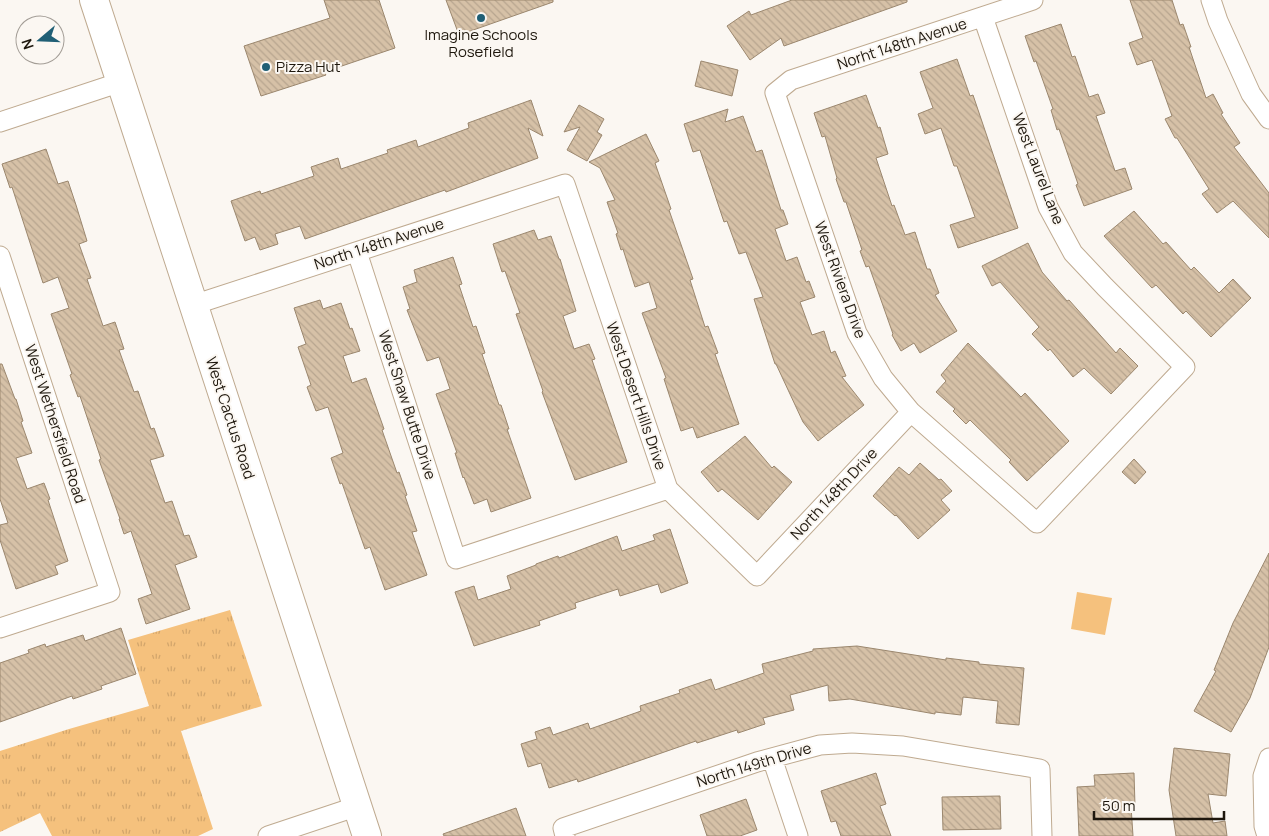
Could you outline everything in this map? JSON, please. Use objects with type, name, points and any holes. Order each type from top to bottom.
[{"type":"main road","name":"West Cactus Road","points":[[94,0],[367,836]]},
{"type":"street","name":"Norht 148th Avenue","points":[[774,92],[791,80],[1033,0]]},
{"type":"street","points":[[1211,0],[1218,21],[1251,94],[1269,119]]},
{"type":"street","name":"West Laurel Lane","points":[[983,17],[1048,206],[1073,253],[1104,287],[1185,367],[1038,523]]},
{"type":"street","points":[[0,122],[121,82]]},
{"type":"street","name":"West Riviera Drive","points":[[774,92],[857,333],[883,378],[911,412],[1038,523]]},
{"type":"street","name":"North 148th Avenue","points":[[193,304],[565,184]]},
{"type":"street","name":"West Desert Hills Drive","points":[[565,184],[668,489],[757,576]]},
{"type":"street","name":"West Shaw Butte Drive","points":[[357,252],[456,559],[668,489]]},
{"type":"street","name":"West Wethersfield Road","points":[[0,256],[110,592],[0,628]]},
{"type":"street","name":"North 148th Drive","points":[[757,576],[911,412]]},
{"type":"street","name":"North 149th Drive","points":[[564,832],[772,758],[820,745],[852,743],[903,746],[1040,769],[1042,836]]},
{"type":"street","points":[[772,758],[798,836]]},
{"type":"street","points":[[1267,836],[1264,826],[1263,776],[1269,758]]},
{"type":"street","points":[[268,836],[358,806]]},
{"type":"green space","points":[[1077,592],[1112,598],[1105,635],[1071,629]]},
{"type":"green space","points":[[230,610],[262,706],[181,731],[213,829],[198,836],[52,836],[40,813],[0,832],[0,751],[149,706],[128,640]]},
{"type":"building","points":[[324,0],[379,0],[395,48],[324,72],[326,75],[261,96],[244,46],[330,18]]},
{"type":"building","name":"Imagine Schools Rosefield","points":[[446,0],[553,0],[553,2],[459,35]]},
{"type":"building","points":[[792,0],[907,0],[907,2],[784,46],[781,38],[750,60],[727,26],[749,11],[751,15]]},
{"type":"building","points":[[1130,0],[1172,0],[1180,25],[1183,24],[1191,47],[1189,47],[1206,98],[1213,94],[1223,113],[1221,114],[1240,143],[1234,147],[1269,193],[1269,238],[1233,201],[1217,213],[1202,194],[1209,189],[1177,138],[1175,138],[1165,119],[1172,116],[1152,60],[1137,65],[1129,43],[1143,38]]},
{"type":"building","points":[[1061,24],[1072,57],[1075,56],[1089,97],[1098,94],[1105,113],[1096,116],[1115,171],[1125,168],[1132,189],[1084,206],[1059,129],[1057,130],[1051,110],[1053,109],[1025,36]]},
{"type":"building","points":[[957,59],[970,96],[973,95],[1018,228],[958,248],[950,225],[975,217],[941,128],[925,134],[918,114],[933,108],[920,72]]},
{"type":"building","points":[[701,61],[738,70],[732,96],[695,86]]},
{"type":"building","points":[[866,95],[878,128],[880,127],[888,154],[876,158],[892,206],[894,205],[905,235],[915,232],[927,269],[930,269],[939,293],[935,295],[957,331],[920,353],[914,343],[901,351],[892,335],[869,266],[866,267],[860,251],[862,250],[836,179],[825,136],[822,137],[814,113]]},
{"type":"building","points":[[531,100],[543,136],[528,128],[538,158],[446,192],[445,190],[305,239],[300,226],[275,234],[278,244],[260,250],[255,237],[245,241],[231,201],[260,191],[261,194],[314,176],[311,167],[338,158],[341,169],[388,153],[387,150],[416,140],[418,147],[469,128],[468,123]]},
{"type":"building","points":[[579,105],[604,119],[597,132],[602,135],[587,161],[567,150],[580,127],[564,132]]},
{"type":"building","points":[[728,109],[725,122],[743,116],[756,152],[762,150],[781,210],[783,210],[788,224],[775,229],[786,261],[797,257],[806,282],[809,281],[815,297],[800,302],[812,335],[824,331],[831,353],[835,351],[846,376],[842,377],[864,405],[818,441],[803,422],[775,364],[754,299],[763,297],[746,252],[739,254],[727,221],[724,222],[700,150],[693,152],[684,124]]},
{"type":"building","points":[[646,134],[659,161],[655,163],[693,279],[690,280],[705,327],[708,326],[718,353],[715,354],[739,424],[697,438],[693,427],[681,431],[664,379],[666,378],[642,313],[657,308],[649,282],[635,287],[623,249],[621,250],[616,234],[618,233],[607,202],[615,200],[600,168],[589,162]]},
{"type":"building","points":[[46,149],[58,184],[68,181],[76,205],[87,241],[79,244],[91,278],[87,279],[103,326],[115,322],[124,349],[119,350],[134,392],[138,391],[151,429],[154,428],[164,456],[150,460],[165,503],[172,501],[184,536],[189,535],[197,557],[175,565],[190,609],[146,624],[138,599],[152,594],[131,531],[124,534],[99,460],[101,459],[80,396],[78,397],[70,375],[72,374],[51,314],[69,308],[58,277],[43,283],[12,187],[10,188],[2,164]]},
{"type":"building","points":[[1134,211],[1163,244],[1166,242],[1191,270],[1194,267],[1219,293],[1233,279],[1251,298],[1211,337],[1186,311],[1183,314],[1156,285],[1152,288],[1104,236]]},
{"type":"building","points":[[534,230],[538,240],[551,236],[576,311],[563,316],[574,349],[589,344],[595,359],[592,360],[627,462],[575,480],[542,392],[516,314],[520,313],[505,271],[502,272],[493,244]]},
{"type":"building","points":[[1028,243],[1042,272],[1067,301],[1069,300],[1116,353],[1120,348],[1138,366],[1111,394],[1084,368],[1073,377],[1050,349],[1048,351],[1032,334],[1039,327],[1000,282],[992,286],[982,266]]},
{"type":"building","points":[[453,257],[462,284],[459,285],[473,327],[476,326],[485,353],[482,354],[499,405],[501,405],[509,429],[507,429],[531,498],[491,512],[487,499],[474,504],[463,478],[455,453],[457,453],[436,394],[450,389],[439,357],[427,361],[407,310],[410,309],[403,287],[417,282],[414,270]]},
{"type":"building","points":[[320,300],[323,309],[341,303],[350,329],[352,328],[360,351],[343,356],[352,383],[366,378],[397,473],[399,472],[407,495],[405,496],[417,531],[412,532],[427,575],[385,590],[370,547],[365,549],[342,483],[340,484],[331,458],[343,453],[328,407],[316,411],[307,387],[311,385],[298,347],[306,344],[294,308]]},
{"type":"building","points":[[968,343],[1021,397],[1025,393],[1069,441],[1027,481],[1009,462],[1011,460],[970,420],[966,424],[953,411],[955,409],[936,392],[946,381],[941,375]]},
{"type":"building","points":[[0,364],[2,364],[16,399],[23,421],[21,422],[32,453],[16,458],[27,489],[44,483],[68,561],[55,566],[58,574],[16,589],[0,540],[0,525],[8,523],[0,499]]},
{"type":"building","points":[[745,436],[772,468],[774,466],[792,482],[758,520],[722,489],[718,492],[701,472]]},
{"type":"building","points":[[1134,459],[1146,472],[1135,484],[1122,472]]},
{"type":"building","points":[[920,463],[939,480],[941,479],[952,491],[941,500],[950,510],[918,539],[896,515],[873,496],[899,467],[909,475]]},
{"type":"building","points":[[670,529],[688,583],[661,593],[658,584],[620,596],[618,589],[575,603],[576,608],[539,621],[540,625],[474,646],[455,592],[474,586],[478,600],[511,589],[507,576],[536,564],[558,556],[559,558],[617,536],[622,551],[655,540],[653,535]]},
{"type":"building","points":[[1269,553],[1269,647],[1250,698],[1231,732],[1194,711],[1216,671],[1214,670],[1233,623]]},
{"type":"building","points":[[121,628],[136,674],[101,686],[102,689],[73,699],[72,696],[0,722],[0,663],[29,653],[28,650],[45,644],[46,647],[83,635],[85,641]]},
{"type":"building","points":[[857,646],[946,660],[946,658],[979,662],[979,664],[1024,668],[1019,725],[996,723],[998,701],[963,697],[961,715],[935,712],[935,714],[850,699],[829,701],[828,685],[790,695],[794,710],[763,718],[765,724],[738,733],[737,730],[697,743],[696,741],[578,782],[577,779],[549,788],[541,763],[528,767],[521,744],[537,739],[535,732],[550,727],[553,735],[588,723],[590,729],[641,711],[640,706],[680,693],[679,690],[711,679],[715,690],[764,673],[762,664],[813,651],[813,649]]},
{"type":"building","points":[[1174,748],[1230,754],[1226,796],[1208,794],[1213,823],[1225,821],[1227,836],[1176,836],[1169,790]]},
{"type":"building","points":[[876,773],[886,804],[880,806],[891,836],[841,836],[836,821],[831,822],[821,791]]},
{"type":"building","points":[[1134,773],[1135,806],[1131,806],[1133,836],[1079,836],[1077,787],[1095,786],[1094,775]]},
{"type":"building","points":[[1000,796],[1001,829],[943,830],[942,797]]},
{"type":"building","points":[[746,799],[757,830],[740,836],[707,836],[700,815]]},
{"type":"building","points":[[516,808],[526,836],[444,836],[443,834]]},
{"type":"place","name":"Imagine Schools Rosefield","points":[[481,18]]},
{"type":"place","name":"Pizza Hut","points":[[266,67]]}]
